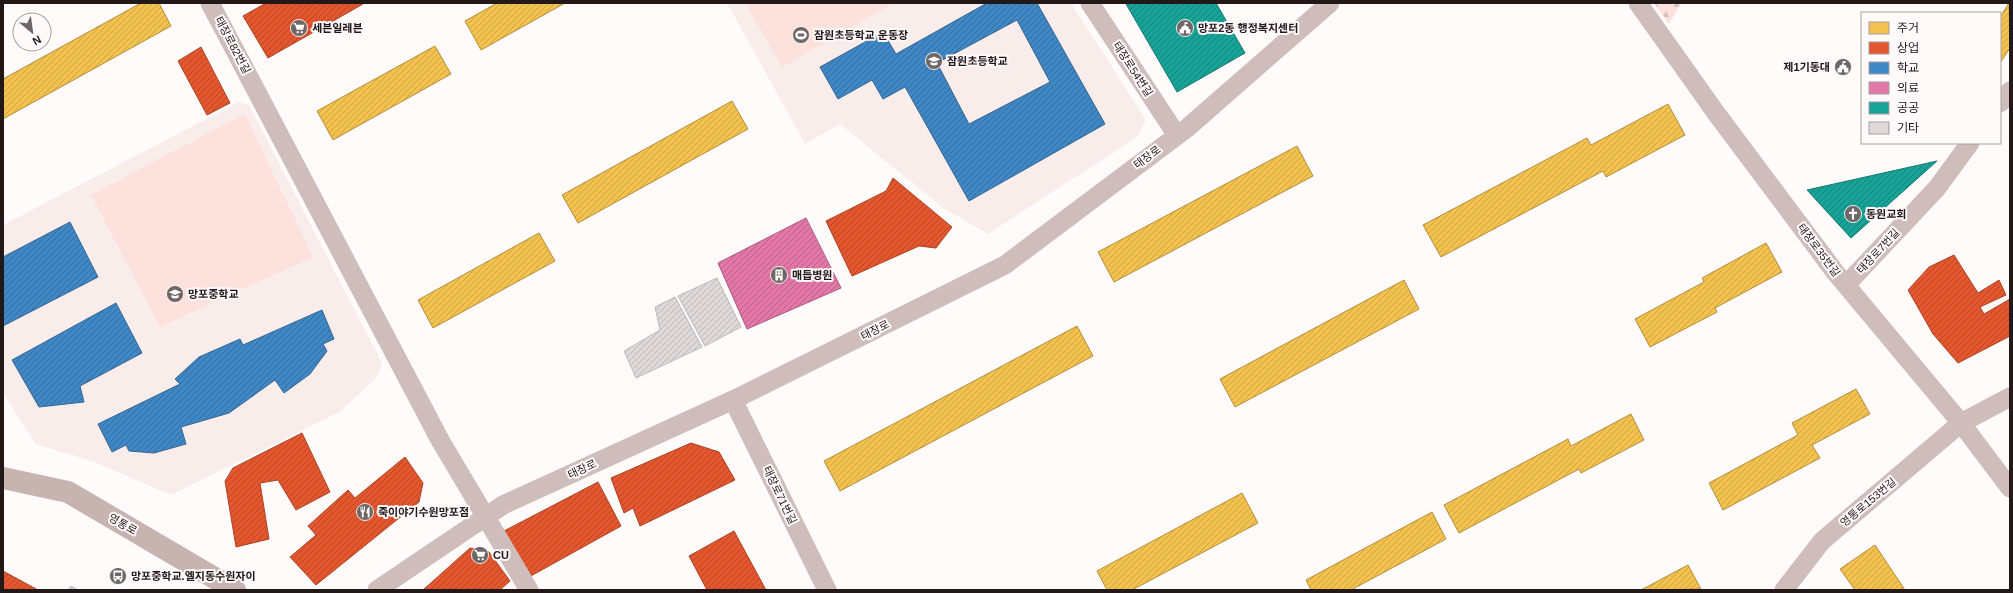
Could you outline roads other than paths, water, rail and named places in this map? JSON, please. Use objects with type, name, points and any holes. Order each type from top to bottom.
[{"type":"main road","name":"영통로","points":[[3,478],[68,492],[235,590]]},
{"type":"street","name":"태장로82번길","points":[[210,3],[440,440],[529,590]]},
{"type":"street","name":"태장로54번길","points":[[1090,3],[1176,134]]},
{"type":"street","name":"태장로","points":[[377,590],[503,506],[733,400],[1005,265],[1176,134],[1186,129],[1330,3]]},
{"type":"street","name":"태장로35번길","points":[[1638,3],[1716,113],[1846,285],[1961,423],[2010,488]]},
{"type":"street","points":[[2001,103],[2010,91]]},
{"type":"street","name":"태장로7번길","points":[[1846,285],[1937,188],[1969,144]]},
{"type":"street","name":"영통로153번길","points":[[1784,590],[1822,541],[1961,423],[2010,397]]},
{"type":"street","name":"태장로71번길","points":[[733,400],[827,590]]},
{"type":"place","name":"세븐일레븐","points":[[299,28]]},
{"type":"place","name":"망포2동 행정복지센터","points":[[1185,28]]},
{"type":"place","name":"잠원초등학교 운동장","points":[[801,35]]},
{"type":"place","name":"잠원초등학교","points":[[934,61]]},
{"type":"place","name":"제1기동대","points":[[1843,67]]},
{"type":"place","name":"동원교회","points":[[1853,214]]},
{"type":"place","name":"매듭병원","points":[[779,275]]},
{"type":"place","name":"망포중학교","points":[[175,294]]},
{"type":"place","name":"죽이야기수원망포점","points":[[365,512]]},
{"type":"place","name":"CU","points":[[480,555]]},
{"type":"place","name":"망포중학교.엘지동수원자이","points":[[118,576]]}]
